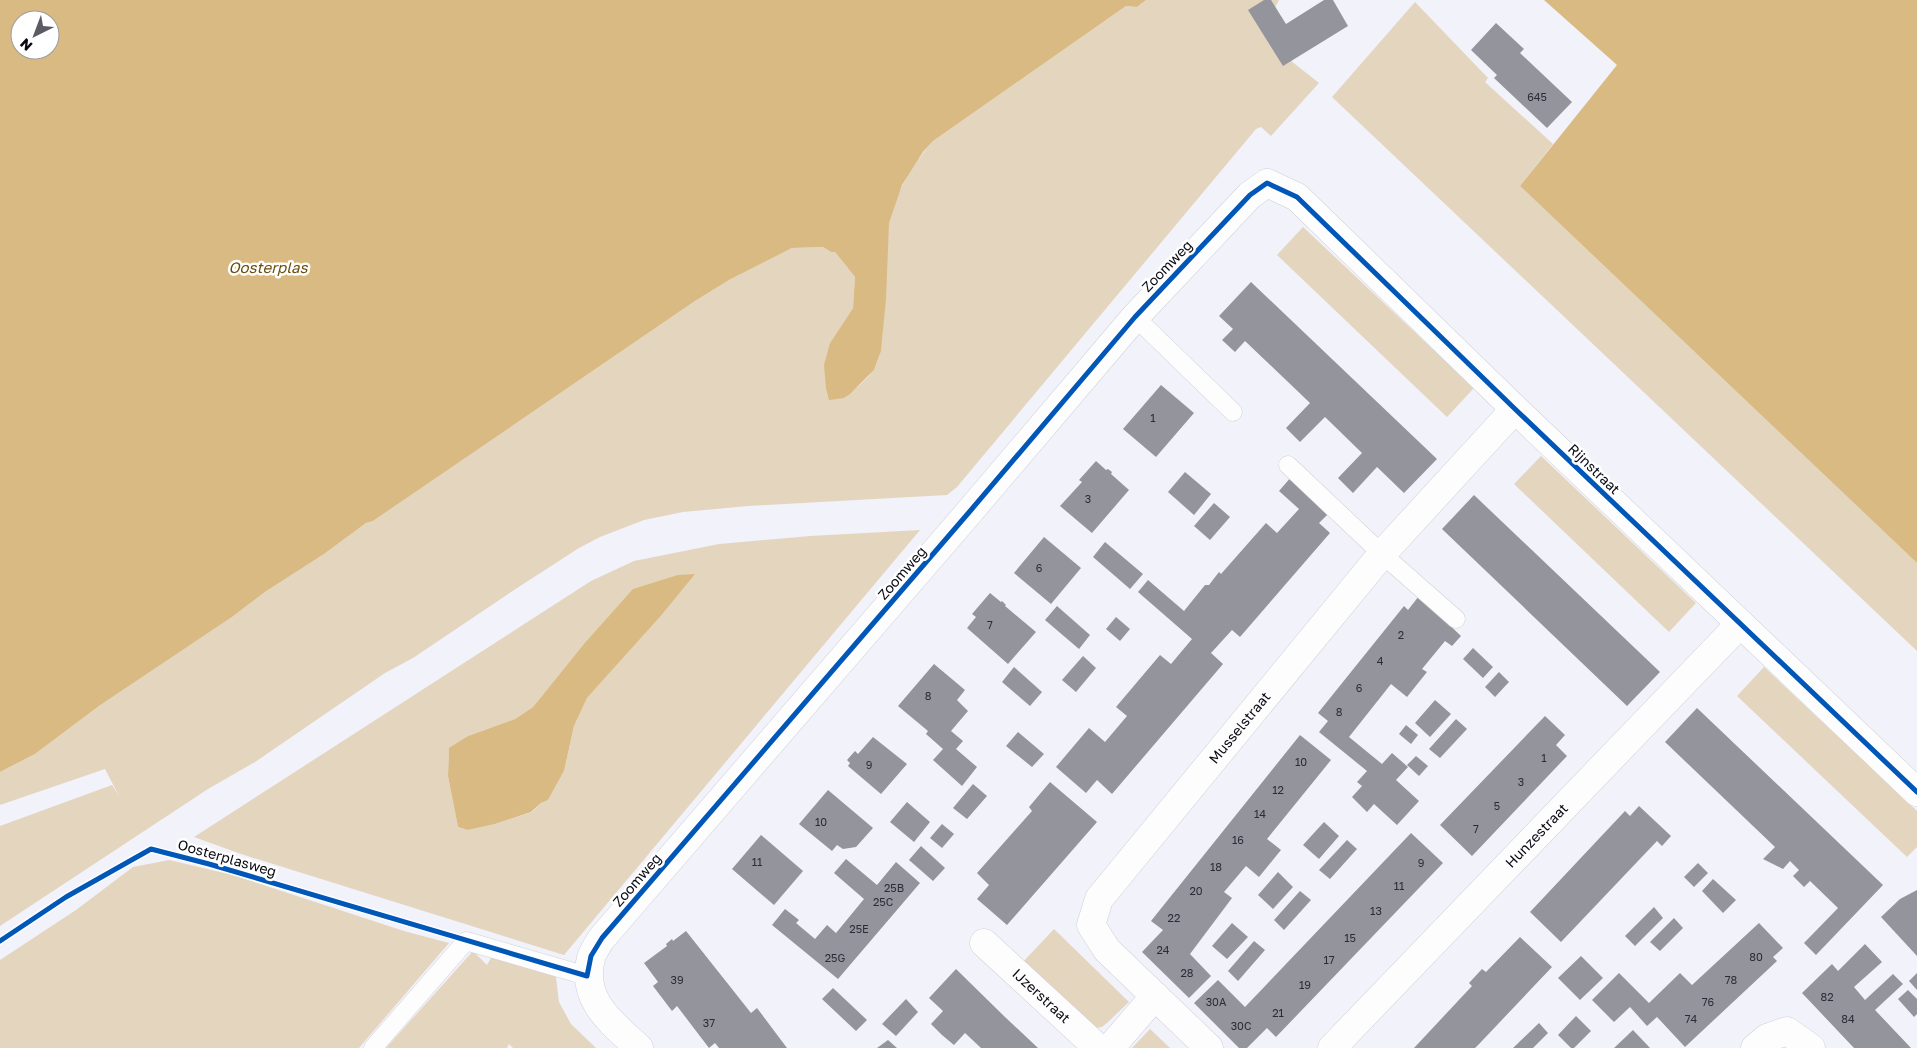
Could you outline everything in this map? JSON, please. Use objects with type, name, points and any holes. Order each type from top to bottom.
[{"type":"street","name":"Rijnstraat","points":[[1250,195],[1268,184],[1297,197],[1515,409],[1917,792]]},
{"type":"street","name":"Zoomweg","points":[[588,976],[591,956],[602,938],[971,510],[1135,316],[1250,195]]},
{"type":"street","name":"Musselstraat","points":[[1210,1048],[1106,950],[1091,924],[1098,899],[1382,554],[1515,409]]},
{"type":"street","name":"Hunzestraat","points":[[1332,1048],[1740,624]]},
{"type":"street","name":"IJzerstraat","points":[[984,943],[1098,1048]]},
{"type":"street","points":[[588,976],[594,1001],[608,1019],[639,1048]]},
{"type":"street","points":[[1110,1048],[1155,996]]},
{"type":"street","points":[[1755,1048],[1767,1038],[1787,1031],[1811,1048]]},
{"type":"lane","points":[[1135,316],[1233,412]]},
{"type":"lane","points":[[1288,465],[1382,554],[1456,618]]},
{"type":"lane","points":[[373,1048],[466,941],[588,976]]},
{"type":"shaded area","points":[[1146,0],[1279,0],[1272,13],[1281,53],[1319,83],[1271,136],[1261,127],[1256,129],[957,487],[947,495],[748,506],[683,512],[644,520],[600,537],[579,548],[514,590],[413,658],[385,673],[255,762],[208,789],[0,926],[0,826],[112,785],[119,796],[105,769],[0,805],[0,772],[35,754],[99,706],[232,617],[265,592],[324,554],[366,523],[373,521],[695,301],[729,280],[792,248],[823,247],[831,252],[835,252],[855,277],[853,308],[830,343],[844,398],[872,373],[878,359],[883,333],[887,238],[890,215],[905,181],[926,149],[933,141],[1126,6],[1137,7]]},
{"type":"shaded area","points":[[1415,2],[1488,78],[1485,82],[1553,144],[1520,186],[1917,563],[1917,651],[1332,97]]},
{"type":"shaded area","points":[[1303,227],[1474,388],[1447,417],[1277,255]]},
{"type":"shaded area","points":[[1541,456],[1696,603],[1669,632],[1514,484]]},
{"type":"shaded area","points":[[920,530],[564,955],[241,854],[194,837],[591,581],[634,561],[719,544],[810,536]],"holes":[[[659,618],[587,698],[574,726],[564,771],[548,800],[541,803],[532,812],[495,824],[468,830],[458,827],[448,776],[449,749],[468,736],[515,719],[533,707],[583,645]]]},
{"type":"shaded area","points":[[1764,667],[1917,811],[1917,847],[1907,857],[1737,696]]},
{"type":"shaded area","points":[[169,860],[233,875],[404,931],[449,943],[359,1048],[0,1048],[0,960],[76,910],[133,867]]},
{"type":"shaded area","points":[[1054,929],[1129,1002],[1102,1027],[1095,1028],[1023,962]]},
{"type":"shaded area","points":[[473,951],[487,965],[492,956],[556,977],[559,1002],[571,1024],[596,1048],[513,1048],[509,1044],[507,1048],[386,1048]]},
{"type":"shaded area","points":[[1150,1029],[1170,1048],[1132,1048]]},
{"type":"water","name":"Oosterplas","points":[[0,0],[1146,0],[1137,7],[1126,6],[933,141],[923,152],[902,185],[889,223],[886,299],[881,351],[874,370],[850,394],[844,398],[829,400],[824,365],[830,343],[853,308],[855,277],[835,252],[831,252],[823,247],[792,248],[729,280],[695,301],[373,521],[366,523],[324,554],[265,592],[232,617],[99,706],[35,754],[0,772]]},
{"type":"water","points":[[1544,0],[1917,0],[1917,563],[1520,186],[1617,65]]},
{"type":"water","points":[[695,574],[659,618],[587,698],[574,726],[564,771],[548,800],[541,803],[531,812],[495,824],[468,830],[458,827],[448,776],[449,748],[468,736],[515,719],[533,707],[583,645],[633,589],[678,575]]},
{"type":"building","points":[[1264,0],[1271,0],[1286,24],[1324,0],[1333,0],[1348,26],[1283,66],[1248,10]]},
{"type":"building","points":[[1496,23],[1524,49],[1520,53],[1572,102],[1547,128],[1494,78],[1497,75],[1471,50]]},
{"type":"building","points":[[1251,282],[1437,459],[1404,493],[1377,467],[1353,493],[1338,478],[1362,453],[1325,417],[1300,442],[1286,428],[1310,403],[1245,341],[1235,352],[1222,340],[1233,329],[1219,316]]},
{"type":"building","points":[[1161,385],[1194,413],[1156,457],[1123,429]]},
{"type":"building","points":[[1096,461],[1106,470],[1108,469],[1112,472],[1111,474],[1129,490],[1092,533],[1060,506],[1082,482],[1079,480]]},
{"type":"building","points":[[1185,472],[1211,494],[1194,515],[1168,492]]},
{"type":"building","points":[[1292,476],[1330,512],[1319,523],[1330,533],[1240,637],[1232,630],[1211,653],[1223,664],[1112,794],[1097,780],[1086,793],[1056,767],[1089,728],[1105,742],[1127,716],[1116,707],[1160,655],[1171,664],[1192,639],[1138,592],[1148,580],[1184,611],[1205,585],[1209,585],[1219,572],[1221,574],[1266,523],[1277,533],[1299,509],[1279,491]]},
{"type":"building","points":[[1474,495],[1660,672],[1627,706],[1442,529]]},
{"type":"building","points":[[1214,503],[1230,517],[1210,540],[1194,526]]},
{"type":"building","points":[[1044,537],[1081,568],[1051,604],[1014,573]]},
{"type":"building","points":[[1105,542],[1143,574],[1130,589],[1093,557]]},
{"type":"building","points":[[990,593],[1002,601],[1005,606],[1036,632],[1008,664],[967,628],[976,617],[972,614]]},
{"type":"building","points":[[1419,596],[1461,636],[1452,646],[1445,641],[1422,669],[1427,672],[1407,697],[1391,684],[1349,737],[1382,764],[1392,753],[1408,767],[1396,780],[1419,801],[1397,825],[1374,804],[1367,812],[1352,797],[1362,786],[1357,782],[1367,771],[1319,732],[1328,721],[1318,713],[1404,606],[1408,610]]},
{"type":"building","points":[[1057,606],[1090,635],[1079,649],[1045,620]]},
{"type":"building","points":[[1116,617],[1130,629],[1120,641],[1106,629]]},
{"type":"building","points":[[1473,648],[1493,667],[1483,678],[1463,659]]},
{"type":"building","points":[[1083,656],[1096,668],[1076,692],[1062,680]]},
{"type":"building","points":[[934,664],[965,690],[957,700],[968,711],[951,731],[963,741],[956,749],[977,767],[962,786],[933,760],[943,749],[926,734],[928,731],[898,706]]},
{"type":"building","points":[[1014,667],[1042,692],[1030,706],[1002,682]]},
{"type":"building","points":[[1499,672],[1509,682],[1495,697],[1485,687]]},
{"type":"building","points":[[1435,700],[1451,714],[1430,737],[1415,723]]},
{"type":"building","points":[[1697,708],[1883,885],[1816,955],[1804,943],[1838,908],[1810,881],[1804,887],[1793,876],[1799,870],[1790,861],[1783,869],[1763,859],[1775,847],[1665,742]]},
{"type":"building","points":[[1545,716],[1565,735],[1556,745],[1567,756],[1472,856],[1440,825]]},
{"type":"building","points":[[1456,719],[1467,729],[1440,758],[1429,749]]},
{"type":"building","points":[[1406,725],[1418,735],[1411,744],[1399,734]]},
{"type":"building","points":[[1018,732],[1044,754],[1032,767],[1006,746]]},
{"type":"building","points":[[1300,735],[1331,760],[1267,839],[1281,850],[1259,877],[1246,866],[1224,892],[1232,898],[1190,954],[1211,976],[1189,998],[1142,952],[1163,930],[1151,921]]},
{"type":"building","points":[[873,737],[907,764],[881,794],[848,766],[850,763],[847,760],[855,751],[858,754]]},
{"type":"building","points":[[1416,756],[1428,766],[1419,776],[1407,765]]},
{"type":"building","points":[[1050,782],[1097,822],[1007,925],[977,899],[989,885],[977,873],[1032,811],[1029,807]]},
{"type":"building","points":[[973,784],[987,796],[967,819],[953,808]]},
{"type":"building","points":[[828,790],[873,828],[856,847],[843,849],[837,845],[832,851],[799,824]]},
{"type":"building","points":[[907,802],[930,822],[914,842],[890,822]]},
{"type":"building","points":[[1639,806],[1671,836],[1662,846],[1657,841],[1561,942],[1530,912],[1625,811],[1630,816]]},
{"type":"building","points":[[1324,822],[1339,836],[1319,859],[1303,845]]},
{"type":"building","points":[[942,824],[954,834],[942,848],[930,838]]},
{"type":"building","points":[[1411,833],[1443,863],[1276,1037],[1267,1028],[1247,1048],[1239,1048],[1194,1003],[1218,980],[1245,1007]]},
{"type":"building","points":[[761,835],[803,871],[774,905],[732,869]]},
{"type":"building","points":[[1347,840],[1357,849],[1330,879],[1319,870]]},
{"type":"building","points":[[921,846],[945,868],[933,881],[909,860]]},
{"type":"building","points":[[846,859],[877,885],[896,862],[920,883],[838,979],[772,925],[785,909],[799,920],[796,923],[815,939],[827,925],[836,933],[864,899],[834,873]]},
{"type":"building","points":[[1698,863],[1708,873],[1694,887],[1684,877]]},
{"type":"building","points":[[1278,872],[1293,887],[1273,909],[1258,895]]},
{"type":"building","points":[[1713,879],[1736,900],[1723,913],[1702,891]]},
{"type":"building","points":[[1917,890],[1917,956],[1881,917],[1900,899]]},
{"type":"building","points":[[1300,891],[1311,900],[1284,930],[1274,920]]},
{"type":"building","points":[[1654,907],[1663,918],[1635,946],[1625,936]]},
{"type":"building","points":[[1674,918],[1683,928],[1660,951],[1650,942]]},
{"type":"building","points":[[1232,923],[1248,937],[1227,959],[1212,946]]},
{"type":"building","points":[[1759,923],[1783,948],[1773,957],[1777,961],[1685,1047],[1657,1017],[1647,1026],[1630,1007],[1614,1022],[1592,1000],[1619,973],[1649,1003],[1680,973],[1692,985]]},
{"type":"building","points":[[686,931],[751,1013],[757,1008],[787,1048],[719,1048],[715,1043],[709,1048],[677,1006],[672,1011],[653,986],[658,982],[644,963],[667,946],[666,944],[672,939],[673,941]]},
{"type":"building","points":[[1520,937],[1552,967],[1481,1042],[1475,1048],[1414,1048],[1472,986],[1469,983],[1482,969],[1486,972]]},
{"type":"building","points":[[1254,941],[1265,950],[1238,981],[1228,971]]},
{"type":"building","points":[[1865,944],[1882,962],[1854,987],[1865,1000],[1893,974],[1903,984],[1875,1010],[1911,1048],[1854,1048],[1802,993],[1832,964],[1838,971]]},
{"type":"building","points":[[1581,956],[1603,978],[1580,1000],[1558,978]]},
{"type":"building","points":[[956,969],[1038,1048],[981,1048],[965,1033],[954,1045],[942,1035],[931,1024],[943,1011],[929,998]]},
{"type":"building","points":[[1917,973],[1917,990],[1909,981]]},
{"type":"building","points":[[833,988],[867,1020],[856,1031],[822,999]]},
{"type":"building","points":[[1908,990],[1917,999],[1917,1014],[1914,1017],[1898,999]]},
{"type":"building","points":[[906,999],[918,1012],[896,1036],[882,1024]]},
{"type":"building","points":[[1576,1016],[1591,1031],[1574,1048],[1571,1048],[1558,1035]]},
{"type":"building","points":[[1539,1023],[1548,1033],[1533,1048],[1513,1048]]},
{"type":"building","points":[[1633,1030],[1650,1048],[1614,1048]]},
{"type":"building","points":[[888,1040],[897,1048],[877,1048]]},
{"type":"cycle path","name":"Oosterplasweg","points":[[0,941],[66,897],[151,849],[209,864],[587,976],[591,956],[602,938],[1135,317],[1250,195],[1267,183],[1297,197],[1515,409],[1917,792]]}]
